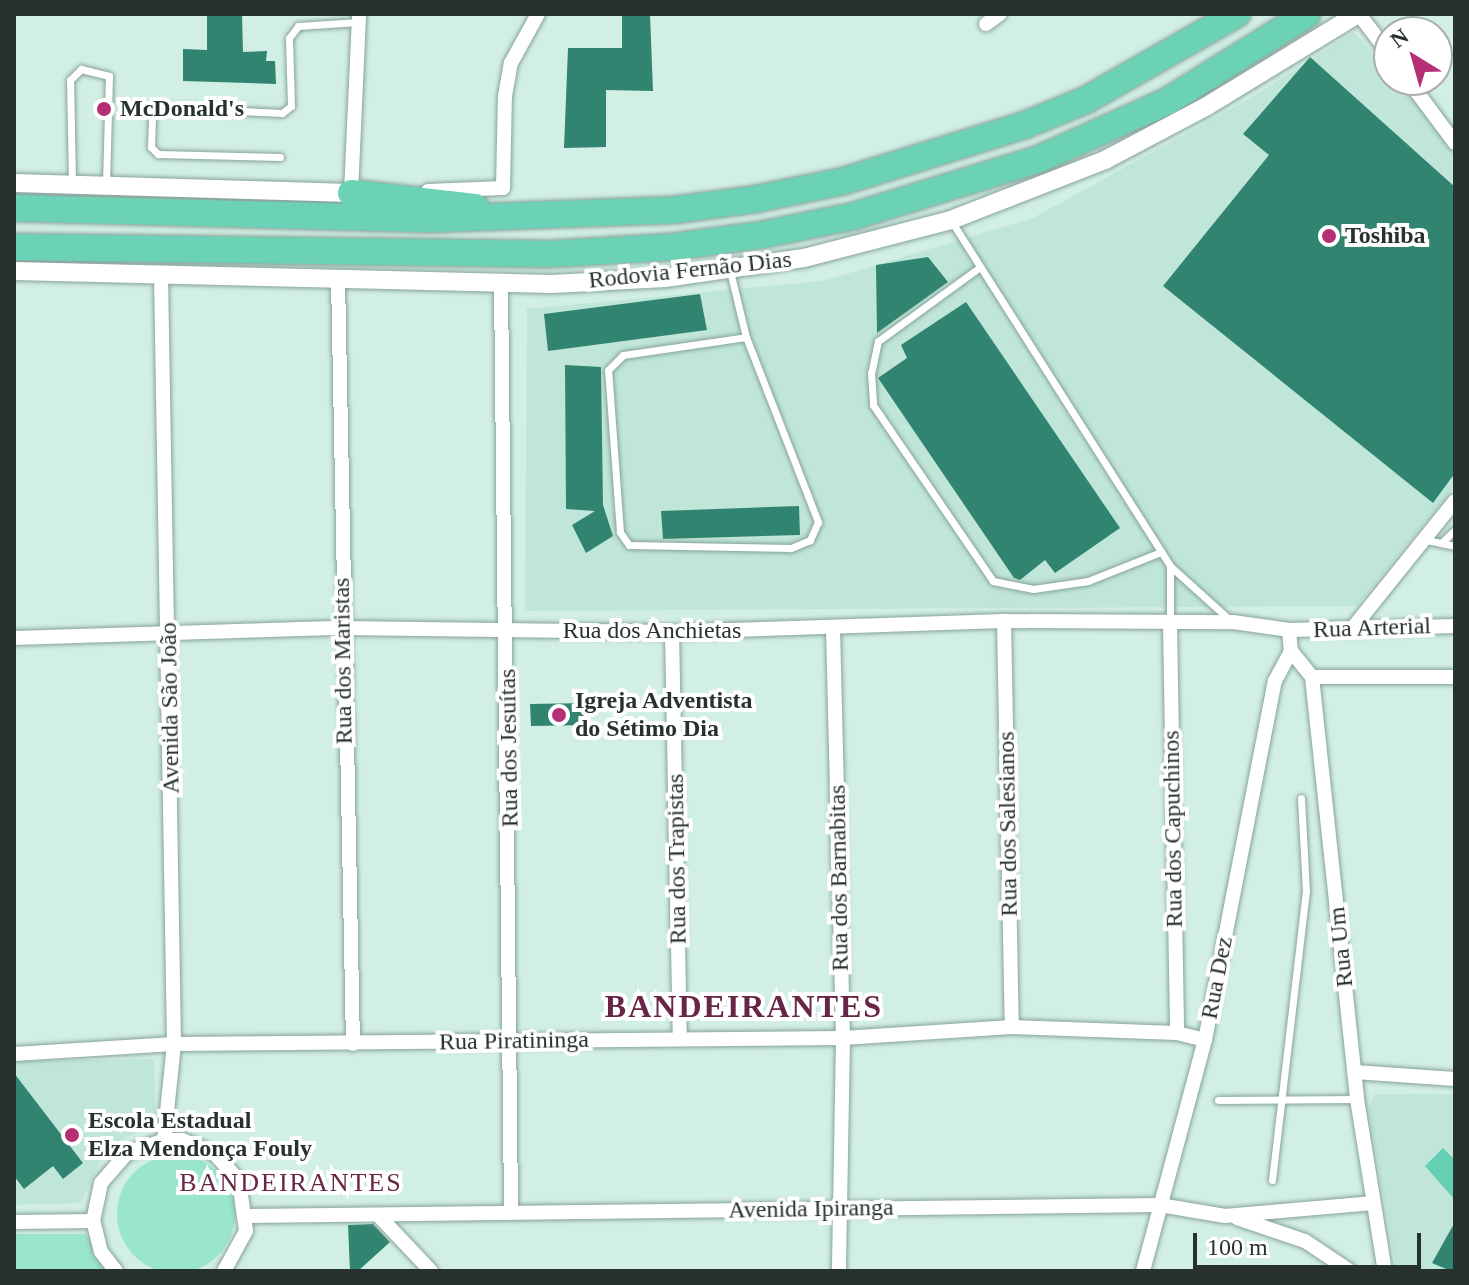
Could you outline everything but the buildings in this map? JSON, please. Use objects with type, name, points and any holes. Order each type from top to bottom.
[{"type":"highway","points":[[1086,100],[1200,14]]},
{"type":"highway","points":[[14,208],[430,219],[674,210],[756,199],[943,153],[1086,100],[1237,14]]},
{"type":"highway","name":"Rodovia Fernão Dias","points":[[14,247],[550,254],[672,247],[761,235],[868,213],[1039,159],[1168,101],[1307,14]]},
{"type":"highway","points":[[351,193],[428,198],[514,214]]},
{"type":"street","points":[[14,183],[106,183],[351,193],[503,188],[505,96],[511,63],[538,14]]},
{"type":"street","points":[[986,24],[1000,14]]},
{"type":"street","points":[[1358,14],[1373,33]]},
{"type":"street","name":"Rodovia Fernão Dias","points":[[14,271],[501,283],[665,278],[804,258],[951,220],[1105,160],[1207,106],[1358,14]]},
{"type":"street","points":[[351,193],[359,18]]},
{"type":"street","points":[[1420,96],[1455,143]]},
{"type":"street","name":"Avenida São João","points":[[161,275],[170,635],[174,1044],[164,1140]]},
{"type":"street","name":"Rua dos Maristas","points":[[338,278],[341,628],[353,1044]]},
{"type":"street","name":"Rua dos Jesuítas","points":[[501,283],[508,632],[511,1213]]},
{"type":"street","points":[[1352,629],[1455,501]]},
{"type":"street","name":"Rua dos Anchietas","points":[[14,638],[341,628],[672,632],[1004,621],[1233,622],[1289,630]]},
{"type":"street","name":"Rua dos Salesianos","points":[[1004,621],[1012,1027]]},
{"type":"street","name":"Rua dos Capuchinos","points":[[1170,624],[1177,1033]]},
{"type":"street","name":"Rua Arterial","points":[[1289,630],[1455,626]]},
{"type":"street","name":"Rua dos Barnabitas","points":[[833,628],[843,1038],[837,1209],[839,1271]]},
{"type":"street","points":[[1289,630],[1291,651],[1312,677]]},
{"type":"street","name":"Rua dos Trapistas","points":[[672,632],[680,1038]]},
{"type":"street","name":"Rua Arterial","points":[[1275,681],[1291,651]]},
{"type":"street","name":"Rua Arterial","points":[[1312,677],[1455,677]]},
{"type":"street","name":"Rua Um","points":[[1312,677],[1357,1099],[1385,1271]]},
{"type":"street","name":"Rua Dez","points":[[1143,1271],[1205,1040],[1275,681]]},
{"type":"street","name":"Rua Piratininga","points":[[14,1054],[174,1044],[843,1038],[1012,1027],[1177,1033],[1205,1040]]},
{"type":"street","points":[[1355,1072],[1455,1079]]},
{"type":"street","points":[[109,1269],[93,1221],[101,1183],[112,1166],[136,1148],[164,1140],[199,1145],[229,1166],[239,1181],[247,1216],[241,1246],[224,1271]]},
{"type":"street","name":"Avenida Ipiranga","points":[[247,1216],[1160,1205],[1225,1216],[1373,1203]]},
{"type":"street","points":[[378,1215],[431,1271]]},
{"type":"street","points":[[1225,1216],[1305,1241],[1350,1271]]},
{"type":"street","points":[[14,1222],[93,1221]]},
{"type":"lane","points":[[280,157],[158,154],[151,147],[152,114],[159,107],[282,113],[291,106],[289,38],[298,26],[359,18]]},
{"type":"lane","points":[[72,183],[70,80],[81,69],[109,76],[106,183]]},
{"type":"lane","points":[[951,220],[1170,566],[1233,622]]},
{"type":"lane","points":[[980,267],[878,341],[871,373],[873,405],[993,581],[1033,589],[1088,581],[1161,552]]},
{"type":"lane","points":[[730,271],[746,337],[818,522],[810,540],[791,548],[629,545],[620,532],[608,370],[623,355],[746,337]]},
{"type":"lane","points":[[1441,543],[1455,530]]},
{"type":"lane","points":[[1424,540],[1455,546]]},
{"type":"lane","points":[[1170,566],[1170,624]]},
{"type":"lane","points":[[1272,1180],[1306,891],[1301,798]]},
{"type":"lane","points":[[1218,1100],[1357,1099]]},
{"type":"shaded area","points":[[1354,32],[1373,54],[1373,96],[1409,96],[1455,149],[1455,486],[1357,606],[525,611],[527,309],[823,281],[1033,218],[1254,96]]},
{"type":"shaded area","name":"Escola Estadual Elza Mendonça Fouly","points":[[154,1059],[156,1123],[106,1148],[81,1203],[14,1205],[14,1061]]},
{"type":"shaded area","points":[[1375,1094],[1455,1094],[1455,1271],[1396,1267],[1368,1108]]},
{"type":"shaded area","points":[[1443,1148],[1455,1160],[1455,1200],[1425,1166]]},
{"type":"shaded area","points":[[176,1155],[199,1160],[218,1172],[230,1191],[235,1214],[230,1237],[218,1256],[199,1268],[176,1273],[153,1268],[134,1256],[122,1237],[117,1214],[122,1191],[134,1172],[153,1160]]},
{"type":"shaded area","points":[[14,1234],[86,1234],[106,1271],[14,1271]]},
{"type":"place","name":"McDonald's","points":[[104,109]]},
{"type":"place","name":"Toshiba","points":[[1329,236]]},
{"type":"place","name":"Igreja Adventista do Sétimo Dia","points":[[559,715]]},
{"type":"place","name":"Escola Estadual Elza Mendonça Fouly","points":[[72,1135]]},
{"type":"district","name":"BANDEIRANTES","points":[[744,1006]]},
{"type":"district","name":"BANDEIRANTES","points":[[291,1183]]}]
